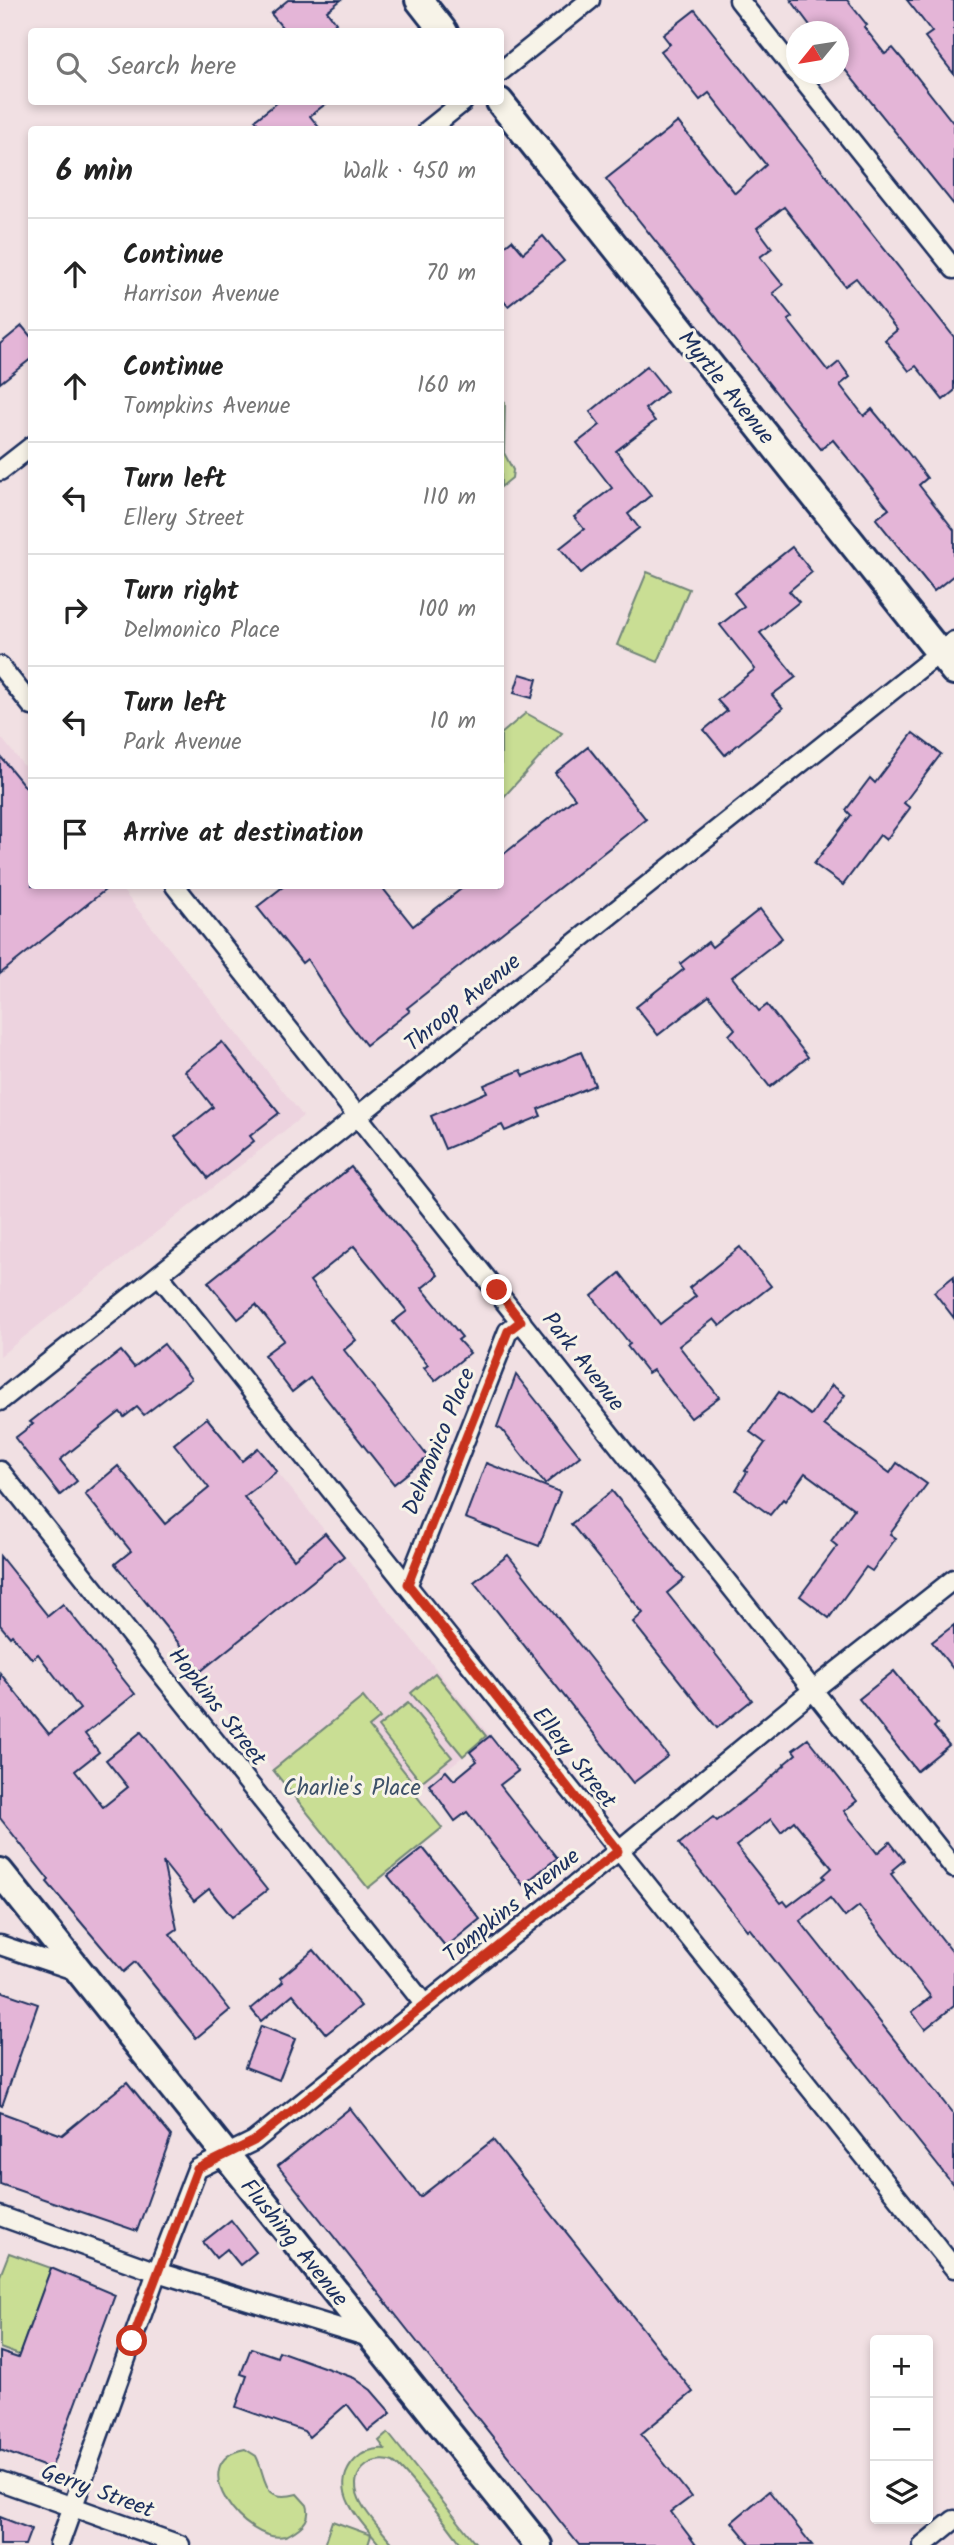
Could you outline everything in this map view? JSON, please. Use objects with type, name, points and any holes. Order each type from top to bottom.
[{"type":"main road","points":[[419,0],[441,28]]},
{"type":"main road","name":"Myrtle Avenue","points":[[502,105],[949,655]]},
{"type":"main road","name":"Flushing Avenue","points":[[0,1872],[538,2545]]},
{"type":"street","points":[[504,69],[590,0]]},
{"type":"street","points":[[739,0],[786,59]]},
{"type":"street","points":[[806,84],[954,269]]},
{"type":"street","points":[[433,126],[459,105]]},
{"type":"street","points":[[0,471],[28,449]]},
{"type":"street","name":"Throop Avenue","points":[[0,1401],[358,1116],[949,655]]},
{"type":"street","points":[[0,666],[28,701]]},
{"type":"street","name":"Park Avenue","points":[[177,889],[954,1868]]},
{"type":"street","name":"Ellery Street","points":[[159,1275],[954,2268]]},
{"type":"street","name":"Delmonico Place","points":[[408,1584],[508,1331],[521,1321]]},
{"type":"street","name":"Hopkins Street","points":[[0,1471],[425,2005]]},
{"type":"street","name":"Tompkins Avenue","points":[[59,2545],[197,2169],[254,2141],[954,1579]]},
{"type":"street","points":[[0,1945],[79,1972]]},
{"type":"street","points":[[0,2216],[157,2272],[372,2339]]},
{"type":"street","name":"Gerry Street","points":[[0,2480],[180,2545]]},
{"type":"street","points":[[923,2545],[954,2520]]},
{"type":"shaded area","points":[[0,736],[28,771],[28,889],[121,889],[303,1116],[0,1356]]},
{"type":"shaded area","points":[[258,1448],[490,1736],[419,1790],[368,1726],[363,1697],[273,1770],[115,1564]]},
{"type":"green space","points":[[504,453],[513,470],[512,478],[504,485]]},
{"type":"green space","points":[[647,572],[689,589],[658,662],[617,645]]},
{"type":"green space","points":[[526,713],[562,733],[504,797],[504,731]]},
{"type":"green space","points":[[435,1673],[486,1736],[463,1756],[411,1693]]},
{"type":"green space","name":"Charlie's Place","points":[[363,1697],[380,1718],[369,1727],[419,1790],[415,1794],[442,1828],[368,1888],[273,1770]]},
{"type":"green space","points":[[408,1703],[452,1757],[421,1782],[378,1727]]},
{"type":"green space","points":[[9,2253],[51,2268],[19,2355],[0,2348],[0,2276]]},
{"type":"green space","points":[[388,2433],[477,2545],[462,2545],[428,2500],[393,2462],[376,2461],[367,2465],[359,2474],[356,2484],[363,2506],[394,2545],[380,2545],[364,2526],[345,2494],[347,2471],[362,2455],[385,2449],[379,2441]]},
{"type":"green space","points":[[245,2449],[256,2456],[271,2492],[285,2496],[297,2494],[307,2505],[306,2520],[290,2534],[269,2535],[253,2528],[238,2516],[226,2500],[219,2484],[219,2469],[227,2457]]},
{"type":"green space","points":[[332,2521],[371,2535],[368,2545],[324,2545]]},
{"type":"building","points":[[288,0],[341,0],[327,11],[336,23],[330,28],[283,28],[271,14]]},
{"type":"building","points":[[791,0],[847,0],[885,54],[893,48],[913,72],[954,124],[954,205],[849,75],[849,21],[807,21]]},
{"type":"building","points":[[907,0],[954,0],[954,74],[925,37],[932,32]]},
{"type":"building","points":[[695,10],[954,337],[954,391],[943,400],[916,366],[909,371],[885,340],[897,330],[856,278],[845,286],[784,207],[757,228],[772,248],[760,257],[783,285],[773,293],[792,317],[788,320],[828,371],[839,362],[850,377],[840,385],[864,416],[872,409],[906,450],[927,478],[919,485],[954,530],[954,575],[934,591],[876,519],[889,509],[833,440],[821,449],[606,179],[678,122],[735,193],[766,165],[709,93],[700,100],[661,51],[670,44],[663,35]]},
{"type":"building","points":[[274,105],[324,105],[310,116],[318,126],[260,126],[255,120]]},
{"type":"building","points":[[543,236],[564,261],[508,306],[504,302],[504,247],[512,240],[523,253]]},
{"type":"building","points":[[22,326],[28,333],[28,361],[0,383],[0,344]]},
{"type":"building","points":[[647,366],[667,391],[645,409],[655,421],[616,451],[651,495],[628,514],[639,528],[581,573],[560,548],[584,529],[574,517],[612,488],[577,443],[600,425],[590,412]]},
{"type":"building","points":[[792,547],[812,572],[789,591],[799,602],[760,633],[796,677],[772,695],[783,708],[725,755],[704,730],[727,711],[717,700],[755,669],[720,625],[744,606],[734,593]]},
{"type":"building","points":[[520,674],[537,679],[532,698],[514,693]]},
{"type":"building","points":[[913,733],[941,754],[904,803],[910,808],[886,840],[880,835],[843,885],[814,864],[851,815],[846,810],[870,778],[875,783]]},
{"type":"building","points":[[588,747],[646,819],[407,1008],[410,1011],[366,1045],[341,1013],[307,959],[302,963],[257,907],[280,889],[383,889],[413,926],[461,889],[504,889],[504,854],[575,798],[555,773]]},
{"type":"building","points":[[0,756],[28,790],[28,889],[106,889],[0,974]]},
{"type":"building","points":[[760,909],[782,938],[732,977],[759,1011],[767,1005],[808,1057],[770,1087],[729,1035],[735,1029],[709,996],[658,1035],[636,1007],[684,969],[680,964],[708,942],[712,947]]},
{"type":"building","points":[[222,1042],[279,1113],[250,1136],[254,1141],[208,1178],[175,1137],[213,1107],[185,1071]]},
{"type":"building","points":[[581,1052],[595,1085],[538,1109],[541,1116],[505,1131],[502,1125],[445,1149],[431,1116],[487,1092],[484,1085],[521,1070],[524,1076]]},
{"type":"building","points":[[351,1167],[438,1275],[422,1288],[462,1337],[458,1340],[470,1353],[435,1381],[424,1368],[428,1365],[393,1322],[407,1311],[354,1246],[310,1281],[356,1340],[344,1350],[428,1457],[394,1484],[310,1378],[292,1392],[264,1355],[284,1340],[256,1305],[238,1319],[208,1282]]},
{"type":"building","points":[[740,1247],[771,1286],[720,1326],[714,1319],[679,1346],[719,1397],[691,1418],[653,1370],[648,1373],[627,1346],[630,1344],[592,1296],[620,1273],[660,1324],[696,1296],[689,1288]]},
{"type":"building","points":[[954,1276],[954,1318],[934,1292]]},
{"type":"building","points":[[164,1344],[191,1379],[144,1415],[137,1407],[124,1417],[120,1412],[60,1460],[77,1481],[60,1495],[15,1438],[33,1424],[30,1422],[121,1351],[134,1367]]},
{"type":"building","points":[[516,1375],[580,1456],[545,1484],[497,1427]]},
{"type":"building","points":[[832,1385],[845,1395],[824,1425],[890,1473],[897,1463],[927,1484],[890,1534],[896,1538],[872,1571],[866,1567],[829,1618],[800,1596],[837,1546],[831,1541],[854,1509],[805,1473],[785,1501],[783,1499],[770,1515],[736,1490],[747,1472],[745,1471],[765,1443],[750,1432],[779,1392],[811,1415]]},
{"type":"building","points":[[207,1418],[242,1461],[258,1448],[277,1471],[244,1497],[294,1559],[325,1533],[344,1556],[201,1671],[115,1564],[131,1551],[85,1494],[118,1466],[165,1524],[209,1488],[174,1444]]},
{"type":"building","points":[[486,1463],[560,1492],[539,1546],[465,1518]]},
{"type":"building","points":[[612,1491],[684,1579],[667,1593],[752,1700],[717,1728],[633,1622],[643,1613],[571,1524]]},
{"type":"building","points":[[508,1555],[668,1756],[633,1783],[474,1582]]},
{"type":"building","points":[[0,1556],[48,1616],[63,1604],[135,1694],[85,1734],[99,1752],[75,1771],[103,1807],[128,1787],[106,1760],[141,1732],[267,1890],[232,1917],[209,1889],[194,1901],[163,1862],[177,1929],[170,1934],[230,2010],[196,2038],[135,1962],[123,1972],[47,1882],[49,1880],[0,1818],[0,1673],[49,1734],[80,1709],[38,1654],[32,1659],[0,1625]]},
{"type":"building","points":[[954,1625],[954,1670],[932,1642]]},
{"type":"building","points":[[894,1671],[937,1724],[934,1727],[949,1745],[917,1771],[859,1699]]},
{"type":"building","points":[[490,1736],[518,1771],[500,1785],[557,1858],[523,1885],[467,1812],[455,1821],[429,1785],[446,1771],[454,1780],[477,1761],[470,1752]]},
{"type":"building","points":[[808,1739],[857,1801],[844,1811],[877,1853],[890,1842],[904,1860],[891,1874],[954,1954],[954,2006],[925,2029],[912,2012],[931,1997],[859,1906],[845,1917],[830,1898],[800,1921],[954,2115],[954,2186],[679,1844],[713,1817],[717,1821],[759,1788],[796,1754],[793,1750]],"holes":[[[771,1819],[781,1832],[794,1821],[832,1868],[823,1876],[825,1878],[788,1906],[784,1901],[781,1903],[736,1846]]]},
{"type":"building","points":[[423,1848],[480,1919],[446,1947],[388,1876]]},
{"type":"building","points":[[314,1950],[361,2006],[326,2034],[293,1994],[261,2021],[251,2009],[283,1982],[280,1978]]},
{"type":"building","points":[[0,1991],[38,2004],[2,2106],[0,2105]]},
{"type":"building","points":[[261,2026],[295,2039],[279,2080],[245,2067]]},
{"type":"building","points":[[127,2082],[171,2136],[137,2231],[0,2184],[0,2112],[62,2135]]},
{"type":"building","points":[[350,2108],[420,2197],[493,2140],[693,2392],[641,2434],[691,2497],[671,2512],[696,2545],[579,2545],[425,2352],[278,2166]]},
{"type":"building","points":[[231,2220],[256,2252],[240,2265],[227,2249],[216,2258],[203,2242]]},
{"type":"building","points":[[51,2268],[115,2295],[51,2469],[0,2450],[0,2352],[18,2358]]},
{"type":"building","points":[[251,2348],[277,2357],[279,2351],[354,2378],[371,2390],[391,2413],[368,2431],[347,2404],[309,2437],[304,2431],[236,2407],[247,2376],[241,2374]]},
{"type":"building","points":[[769,2491],[812,2545],[751,2545],[732,2522]]},
{"type":"building","points":[[0,2517],[31,2529],[25,2545],[0,2545]]},
{"type":"route","points":[[132,2341],[197,2169],[254,2141],[618,1851],[408,1584],[508,1331],[521,1321],[497,1290]]}]
